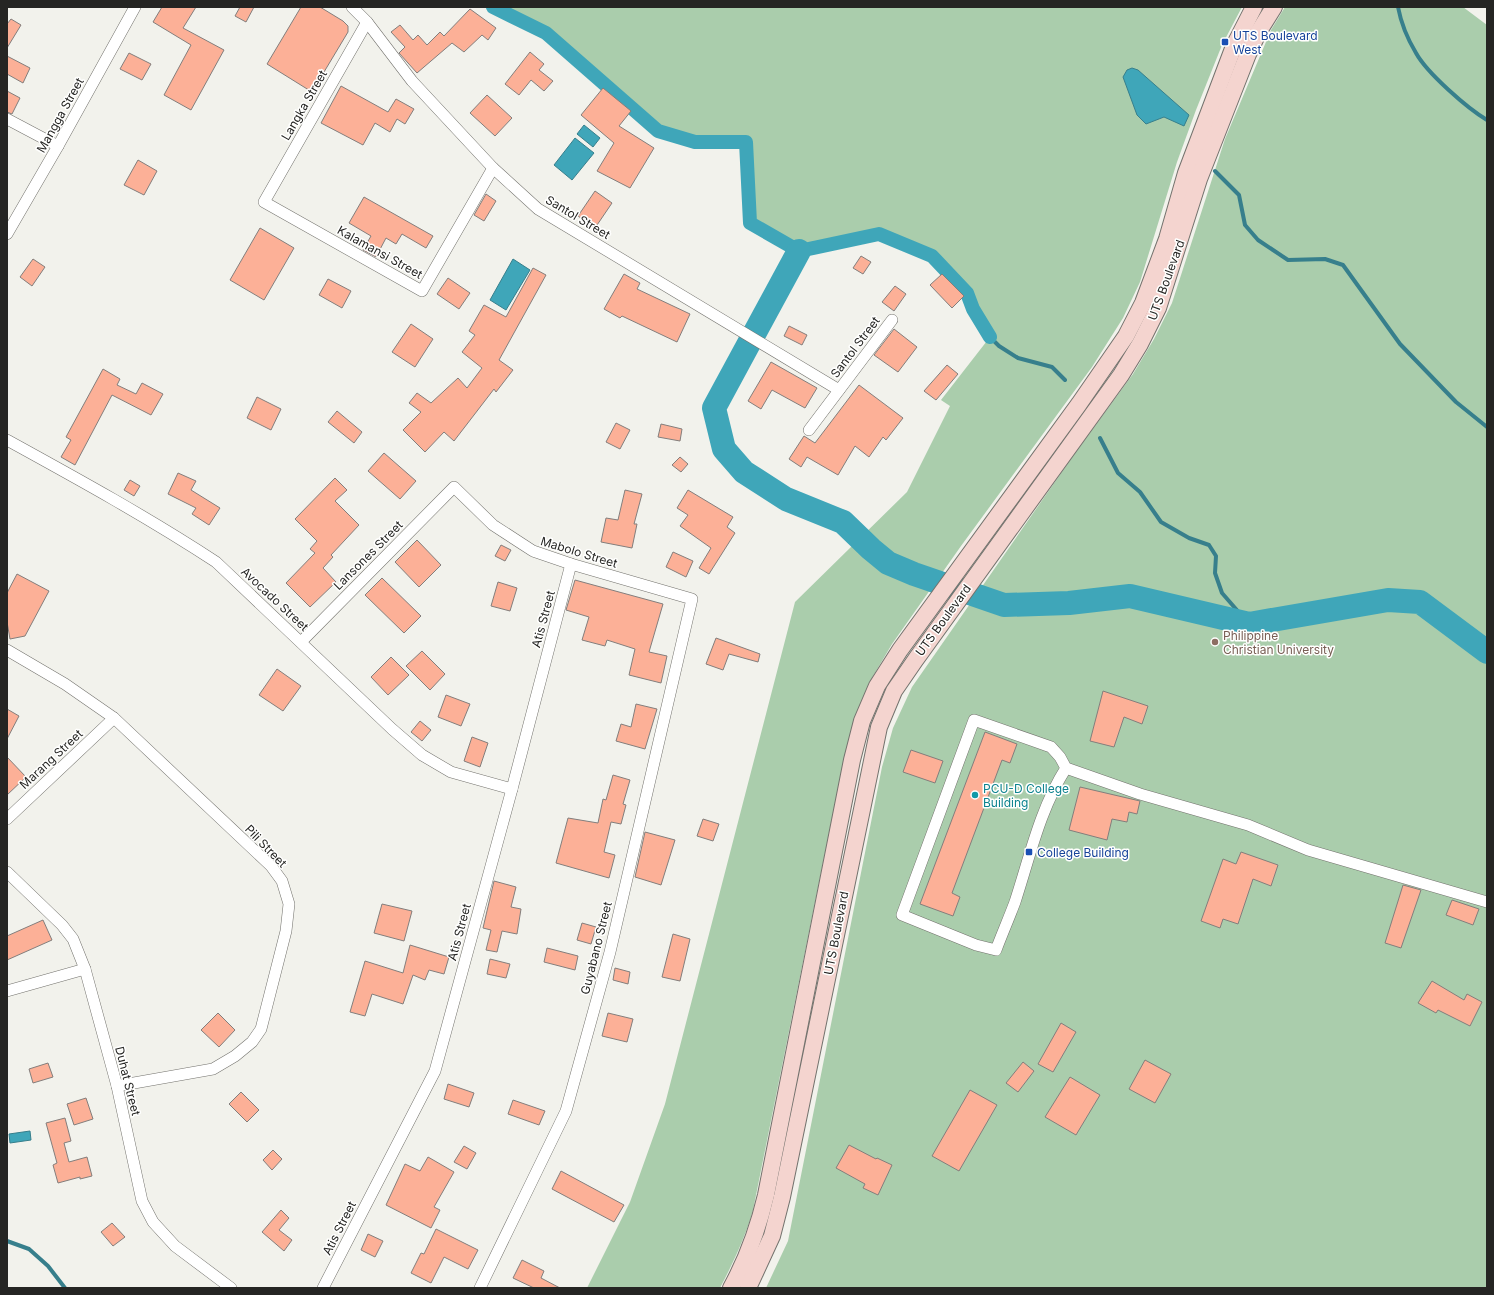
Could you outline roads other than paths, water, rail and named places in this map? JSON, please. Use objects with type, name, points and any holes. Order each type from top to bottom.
[{"type":"main road","name":"UTS Boulevard","points":[[730,1288],[742,1267],[758,1230],[851,768],[862,722],[877,686],[900,650],[970,552],[1103,372],[1130,330],[1143,303],[1167,239],[1186,173],[1234,46],[1254,7]]},
{"type":"main road","name":"UTS Boulevard","points":[[748,1288],[772,1236],[782,1197],[879,727],[894,691],[1121,375],[1140,344],[1158,308],[1199,179],[1248,54],[1259,31],[1274,7]]},
{"type":"street","name":"Mangga Street","points":[[7,234],[58,146],[135,7]]},
{"type":"street","name":"Santol Street","points":[[352,7],[367,22],[412,81],[493,168],[538,209],[839,390]]},
{"type":"street","name":"Langka Street","points":[[264,202],[367,22]]},
{"type":"street","points":[[7,119],[58,146]]},
{"type":"street","name":"Kalamansi Street","points":[[264,202],[422,291],[493,168]]},
{"type":"street","name":"Santol Street","points":[[809,430],[892,320]]},
{"type":"street","name":"Avocado Street","points":[[7,440],[78,479],[186,542],[216,562],[392,729],[422,755],[451,772],[512,789]]},
{"type":"street","name":"Lansones Street","points":[[301,642],[454,487]]},
{"type":"street","name":"Mabolo Street","points":[[454,487],[493,525],[533,551],[571,564],[692,598]]},
{"type":"street","name":"Atis Street","points":[[323,1288],[435,1071],[512,789],[571,564]]},
{"type":"street","name":"Guyabano Street","points":[[480,1288],[566,1111],[610,952],[692,598]]},
{"type":"street","name":"Pili Street","points":[[7,650],[65,684],[114,718],[271,866],[282,881],[289,904],[286,931],[261,1029],[252,1042],[235,1056],[212,1069],[117,1086]]},
{"type":"street","name":"Marang Street","points":[[7,820],[114,718]]},
{"type":"street","points":[[1066,768],[1053,788],[1029,852],[1015,901],[996,950],[976,945],[902,915],[974,720],[1051,747],[1060,757],[1066,768],[1140,794],[1248,825],[1308,850],[1487,902]]},
{"type":"street","name":"Duhat Street","points":[[7,872],[66,929],[73,939],[86,969],[117,1086],[142,1201],[154,1222],[175,1246],[231,1288]]},
{"type":"street","points":[[7,992],[86,969]]},
{"type":"water","points":[[1132,68],[1138,70],[1189,115],[1184,126],[1164,117],[1146,124],[1137,115],[1123,77],[1127,70]]},
{"type":"water","points":[[584,125],[600,138],[593,147],[577,134]]},
{"type":"water","points":[[575,138],[594,153],[572,180],[554,165]]},
{"type":"water","points":[[513,259],[530,270],[506,310],[490,300]]},
{"type":"water","points":[[30,1131],[31,1140],[10,1143],[9,1134]]},
{"type":"waterway","points":[[493,7],[546,33],[658,131],[695,142],[746,142],[750,223],[799,251],[879,234],[932,256],[967,293],[973,309],[990,337]]},
{"type":"waterway","points":[[1398,7],[1407,36],[1421,61],[1448,90],[1487,120]]},
{"type":"waterway","points":[[1215,171],[1239,195],[1245,225],[1258,240],[1288,260],[1325,259],[1343,265],[1400,344],[1456,402],[1487,427]]},
{"type":"waterway","points":[[799,251],[714,408],[724,449],[744,472],[786,499],[843,522],[888,563],[914,574],[1004,605],[1069,603],[1130,596],[1249,624],[1388,600],[1420,602],[1487,652]]},
{"type":"waterway","points":[[990,337],[999,346],[1018,358],[1052,367],[1065,380]]},
{"type":"waterway","points":[[1100,438],[1118,473],[1140,492],[1161,522],[1189,538],[1209,545],[1216,556],[1215,573],[1222,593],[1249,624]]},
{"type":"waterway","points":[[7,1241],[29,1249],[48,1266],[65,1288]]},
{"type":"place","name":"UTS Boulevard West","points":[[1225,42]]},
{"type":"place","name":"Philippine Christian University","points":[[1215,642]]},
{"type":"place","name":"PCU-D College Building","points":[[975,795]]},
{"type":"place","name":"College Building","points":[[1029,852]]}]
